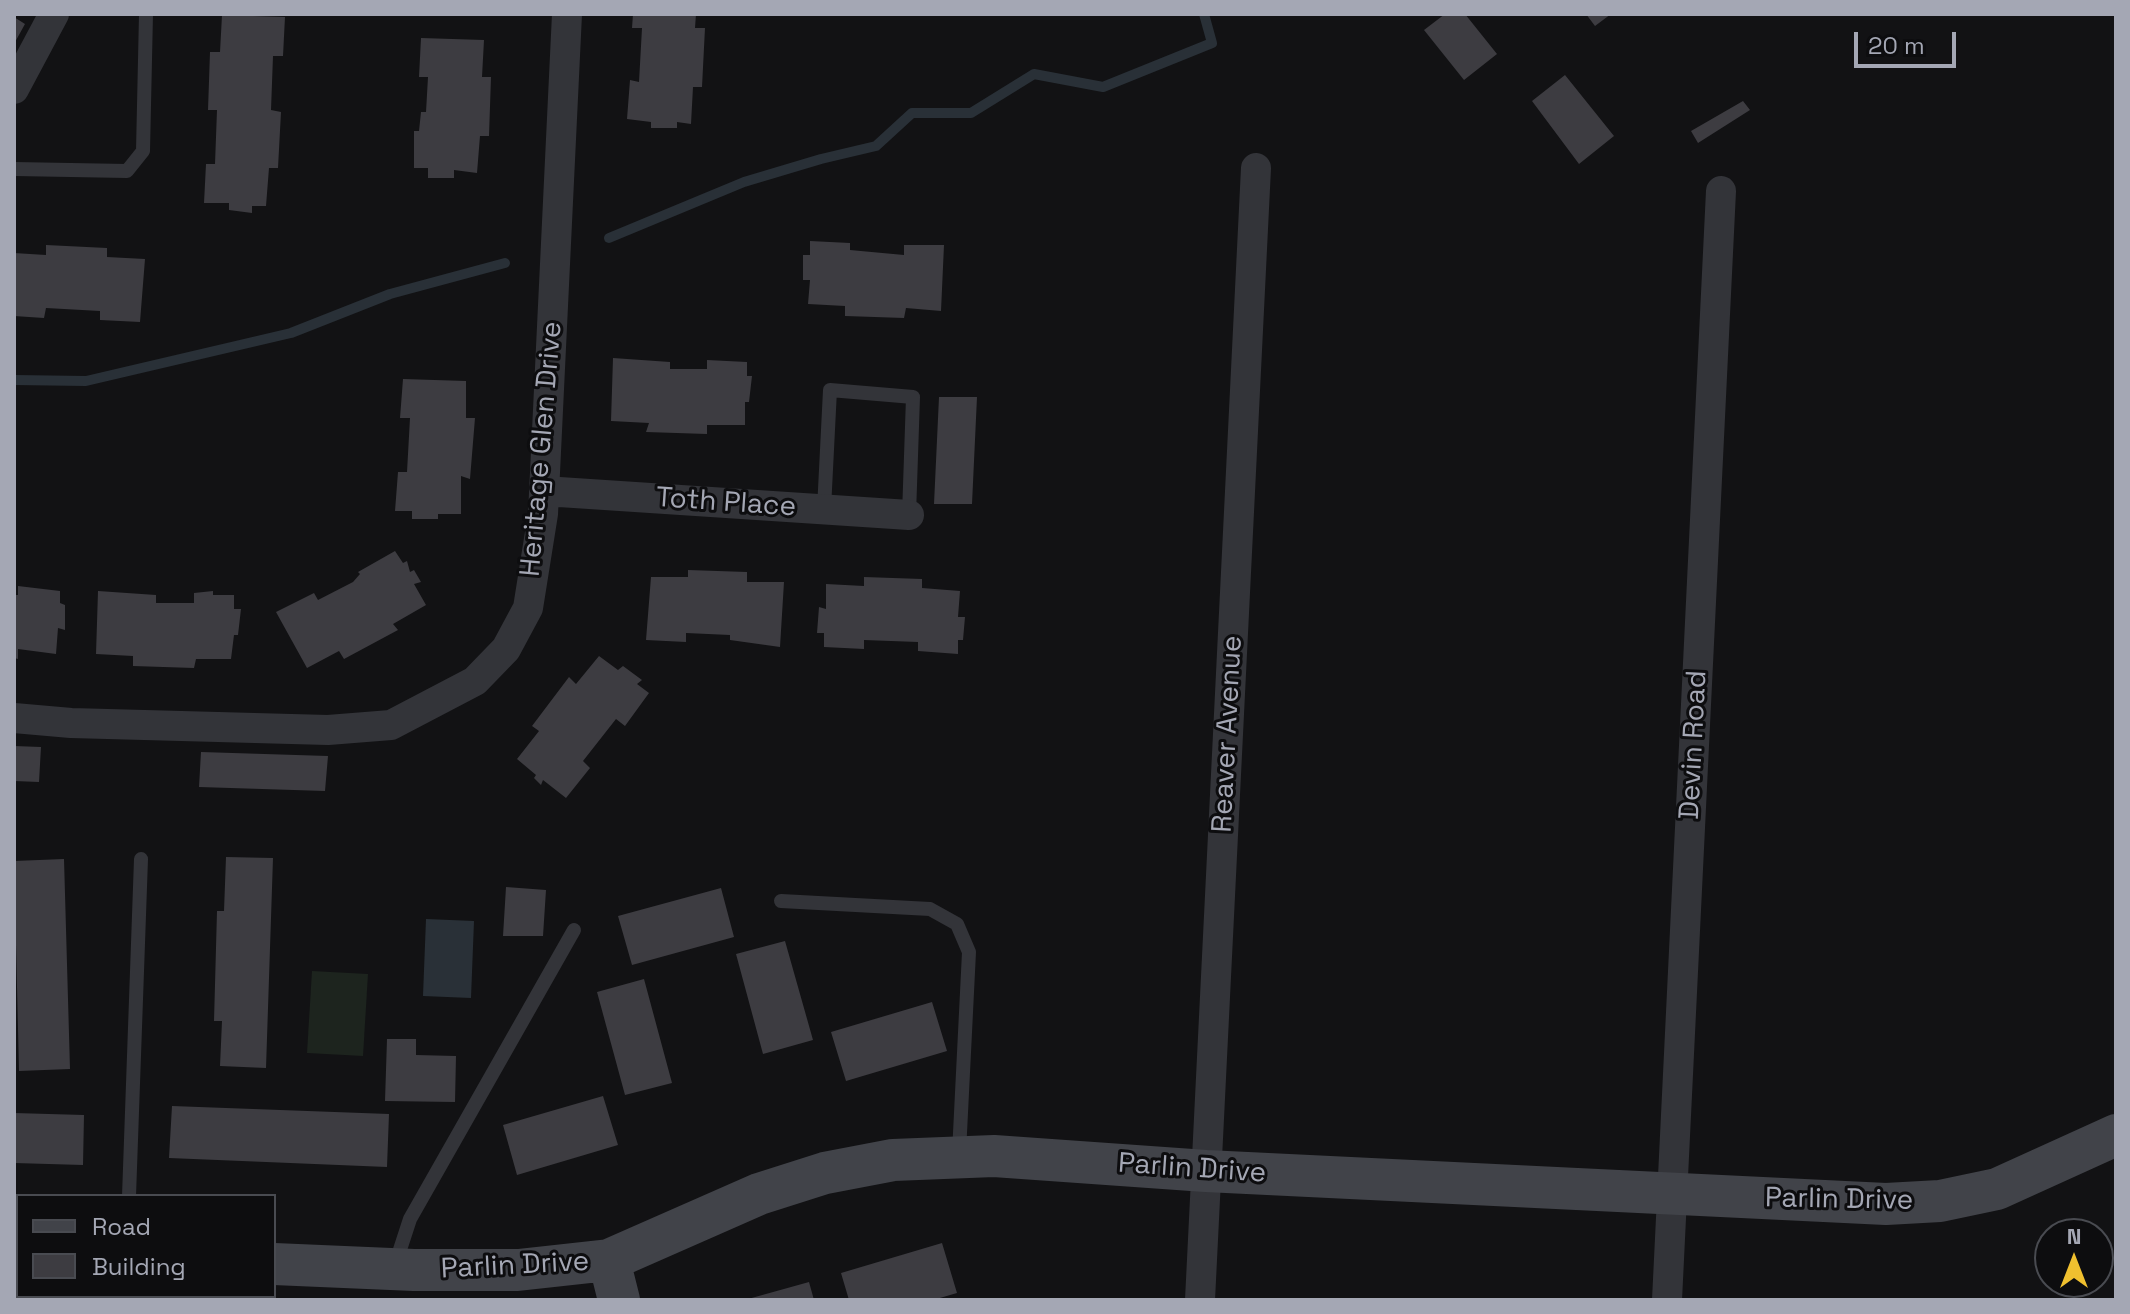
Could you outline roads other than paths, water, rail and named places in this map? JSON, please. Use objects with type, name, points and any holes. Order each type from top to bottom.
[{"type":"street","points":[[14,89],[54,14]]},
{"type":"street","name":"Heritage Glen Drive","points":[[14,718],[71,723],[328,730],[391,725],[475,681],[506,649],[528,608],[543,514],[567,14]]},
{"type":"street","name":"Reaver Avenue","points":[[1200,1300],[1256,168]]},
{"type":"street","name":"Devin Road","points":[[1667,1300],[1721,191]]},
{"type":"street","name":"Toth Place","points":[[544,491],[909,515]]},
{"type":"street","name":"Parlin Drive","points":[[276,1264],[518,1270],[609,1260],[759,1194],[825,1173],[893,1160],[994,1156],[1206,1171],[1886,1204],[1940,1201],[1997,1189],[2116,1135]]},
{"type":"street","points":[[609,1260],[619,1300]]},
{"type":"lane","points":[[14,169],[127,171],[143,151],[146,14]]},
{"type":"lane","points":[[824,509],[830,390],[913,397],[909,515]]},
{"type":"lane","points":[[129,1194],[141,859]]},
{"type":"lane","points":[[781,901],[930,909],[957,924],[969,952],[959,1157]]},
{"type":"lane","points":[[393,1269],[410,1219],[574,930]]},
{"type":"waterway","points":[[609,238],[744,182],[876,146],[912,113],[971,113],[1034,74],[1103,87],[1212,43],[1204,14]]},
{"type":"waterway","points":[[14,380],[86,381],[291,333],[390,294],[505,263]]}]
